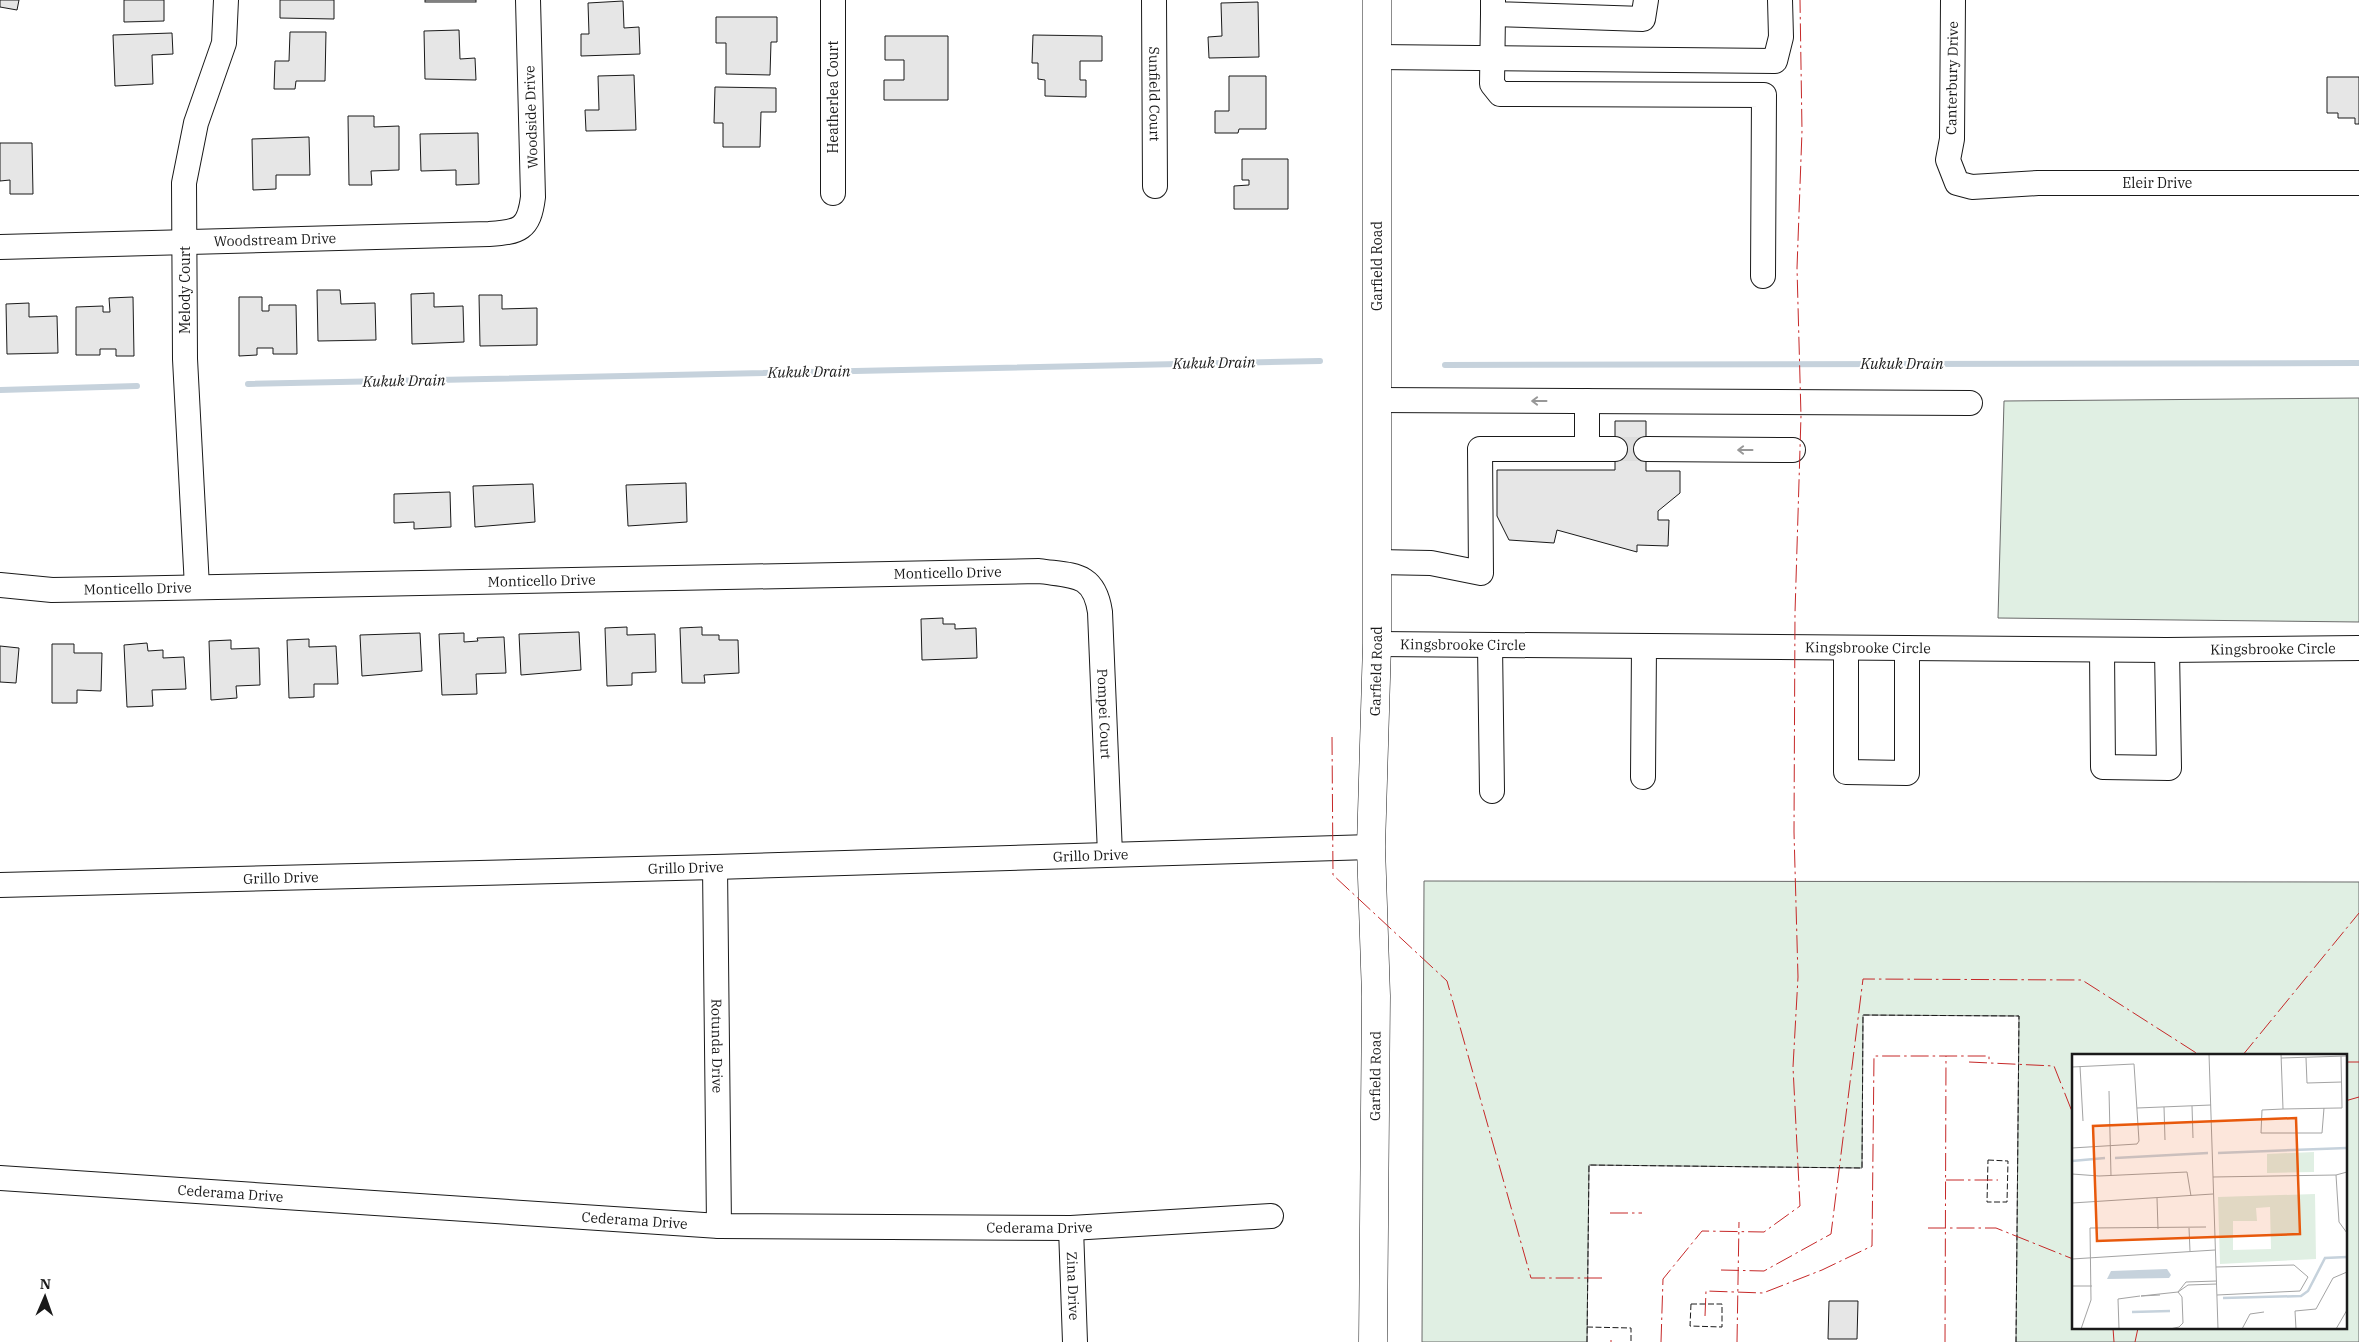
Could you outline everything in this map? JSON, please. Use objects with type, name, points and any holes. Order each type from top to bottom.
[{"type":"main road","name":"Garfield Road","points":[[1373,1342],[1376,996],[1372,847],[1377,644],[1377,0]]},
{"type":"street","name":"Melody Court","points":[[197,587],[185,358],[186,242],[184,183],[196,123],[224,44],[226,0]]},
{"type":"street","name":"Woodside Drive","points":[[519,230],[527,222],[533,197],[528,0]]},
{"type":"street","name":"Heatherlea Court","points":[[833,0],[833,193]]},
{"type":"street","name":"Sunfield Court","points":[[1154,0],[1155,186]]},
{"type":"street","points":[[1646,0],[1643,19],[1493,7],[1492,84],[1500,94],[1764,96]]},
{"type":"street","points":[[1377,57],[1775,61],[1781,37],[1780,0]]},
{"type":"street","name":"Canterbury Drive","points":[[1953,0],[1952,139],[1948,160],[1958,183]]},
{"type":"street","points":[[1580,94],[1582,59]]},
{"type":"street","points":[[1643,94],[1646,60]]},
{"type":"street","points":[[1762,276],[1765,61]]},
{"type":"street","name":"Eleir Drive","points":[[1958,183],[1972,187],[2038,182],[2359,183]]},
{"type":"street","name":"Woodstream Drive","points":[[0,247],[489,234],[512,233],[519,230]]},
{"type":"street","points":[[1377,400],[1970,403]]},
{"type":"street","points":[[1587,401],[1587,449]]},
{"type":"street","points":[[1377,562],[1431,564],[1481,573],[1480,449],[1615,449]]},
{"type":"street","points":[[1646,449],[1793,450]]},
{"type":"street","name":"Monticello Drive","points":[[0,585],[52,590],[1039,571],[1084,578]]},
{"type":"street","name":"Pompei Court","points":[[1084,578],[1098,598],[1100,612],[1110,854]]},
{"type":"street","name":"Kingsbrooke Circle","points":[[1377,644],[2102,650],[2359,648]]},
{"type":"street","points":[[1490,645],[1492,791]]},
{"type":"street","points":[[1643,777],[1644,646]]},
{"type":"street","points":[[1846,648],[1846,772],[1907,773],[1907,648]]},
{"type":"street","points":[[2102,650],[2103,767],[2169,768],[2167,650]]},
{"type":"street","name":"Grillo Drive","points":[[0,886],[1372,847]]},
{"type":"street","name":"Rotunda Drive","points":[[715,867],[719,1226]]},
{"type":"street","name":"Cederama Drive","points":[[0,1178],[719,1226],[1072,1228],[1272,1216]]},
{"type":"street","name":"Zina Drive","points":[[1072,1228],[1075,1342]]},
{"type":"green space","points":[[2359,398],[2359,622],[1998,618],[2004,401]]},
{"type":"green space","points":[[1424,881],[2359,882],[2359,1342],[2016,1342],[2019,1016],[1863,1015],[1862,1168],[1589,1165],[1587,1342],[1422,1342]]},
{"type":"building","points":[[0,0],[19,0],[17,10],[0,7]]},
{"type":"building","points":[[124,0],[164,0],[164,21],[124,22]]},
{"type":"building","points":[[280,0],[334,0],[334,19],[280,18]]},
{"type":"building","points":[[425,0],[476,0],[476,2],[425,2]]},
{"type":"building","points":[[623,1],[624,28],[639,27],[640,54],[581,56],[581,34],[589,34],[588,3]]},
{"type":"building","points":[[1258,2],[1259,57],[1209,58],[1208,37],[1222,36],[1221,3]]},
{"type":"building","points":[[716,17],[777,17],[777,42],[771,42],[770,75],[726,74],[726,43],[716,43]]},
{"type":"building","points":[[459,30],[460,59],[475,58],[476,80],[425,79],[424,31]]},
{"type":"building","points":[[290,32],[326,32],[325,81],[296,81],[295,89],[274,89],[275,61],[289,61]]},
{"type":"building","points":[[172,33],[173,54],[152,55],[153,84],[115,86],[113,35]]},
{"type":"building","points":[[1033,35],[1102,36],[1102,61],[1080,61],[1080,80],[1086,80],[1086,97],[1045,96],[1045,80],[1038,79],[1038,63],[1032,63]]},
{"type":"building","points":[[885,36],[948,36],[948,100],[884,100],[884,80],[904,80],[904,60],[885,60]]},
{"type":"building","points":[[634,75],[636,130],[586,131],[585,110],[599,110],[598,76]]},
{"type":"building","points":[[1229,76],[1266,76],[1266,129],[1239,129],[1238,133],[1215,133],[1215,111],[1229,111]]},
{"type":"building","points":[[2327,77],[2359,77],[2359,124],[2355,124],[2355,118],[2338,118],[2338,113],[2327,113]]},
{"type":"building","points":[[715,87],[776,88],[776,112],[761,112],[760,147],[723,147],[723,123],[714,123]]},
{"type":"building","points":[[348,116],[374,116],[374,127],[399,126],[399,170],[371,171],[372,185],[349,185]]},
{"type":"building","points":[[478,133],[479,184],[456,185],[456,170],[421,171],[420,134]]},
{"type":"building","points":[[309,137],[310,175],[276,175],[276,189],[253,190],[252,139]]},
{"type":"building","points":[[0,143],[32,143],[33,194],[10,194],[10,180],[0,181]]},
{"type":"building","points":[[1242,159],[1288,159],[1288,209],[1234,209],[1234,186],[1249,185],[1249,180],[1242,180]]},
{"type":"building","points":[[317,290],[340,290],[341,304],[375,303],[376,340],[318,341]]},
{"type":"building","points":[[434,293],[434,307],[463,306],[464,342],[412,344],[411,294]]},
{"type":"building","points":[[479,295],[502,295],[502,309],[537,308],[537,345],[480,346]]},
{"type":"building","points":[[133,297],[134,356],[116,356],[116,349],[100,349],[100,355],[76,355],[76,307],[103,306],[103,312],[110,312],[109,298]]},
{"type":"building","points":[[239,297],[262,297],[262,311],[269,311],[269,305],[296,305],[297,354],[273,354],[273,348],[257,348],[257,355],[239,356]]},
{"type":"building","points":[[29,303],[29,317],[57,316],[58,353],[7,354],[6,304]]},
{"type":"building","points":[[1615,421],[1646,421],[1646,471],[1680,471],[1680,493],[1658,511],[1658,520],[1669,520],[1668,546],[1637,545],[1637,552],[1557,530],[1554,543],[1509,540],[1497,516],[1497,470],[1615,470]]},
{"type":"building","points":[[686,483],[687,522],[628,526],[626,485]]},
{"type":"building","points":[[533,484],[535,522],[475,527],[473,486]]},
{"type":"building","points":[[450,492],[451,527],[414,529],[414,522],[394,523],[394,494]]},
{"type":"building","points":[[943,618],[943,624],[955,624],[955,629],[976,628],[977,658],[922,660],[921,619]]},
{"type":"building","points":[[627,627],[627,635],[655,634],[656,672],[632,673],[632,685],[607,686],[605,628]]},
{"type":"building","points":[[702,627],[702,635],[719,635],[719,640],[738,640],[739,673],[704,675],[705,683],[682,683],[680,628]]},
{"type":"building","points":[[579,632],[581,670],[521,675],[519,634]]},
{"type":"building","points":[[420,633],[422,671],[362,676],[360,635]]},
{"type":"building","points":[[464,633],[464,642],[478,641],[477,638],[504,637],[506,673],[476,674],[477,694],[442,695],[439,634]]},
{"type":"building","points":[[309,639],[309,647],[336,646],[338,684],[314,684],[314,697],[289,698],[287,640]]},
{"type":"building","points":[[231,640],[231,649],[259,648],[260,685],[236,686],[237,698],[211,700],[209,641]]},
{"type":"building","points":[[147,643],[148,651],[163,650],[163,658],[184,657],[186,689],[152,690],[153,706],[127,707],[124,645]]},
{"type":"building","points":[[52,644],[74,644],[74,653],[102,653],[101,691],[77,690],[77,703],[52,703]]},
{"type":"building","points":[[0,646],[19,648],[16,683],[0,682]]},
{"type":"building","points":[[1829,1301],[1858,1301],[1857,1339],[1828,1339]]},
{"type":"waterway","name":"Kukuk Drain","points":[[248,384],[1320,361]]},
{"type":"waterway","name":"Kukuk Drain","points":[[1445,365],[2359,363]]},
{"type":"waterway","points":[[0,390],[137,386]]},
{"type":"tunnel","points":[[1615,449],[1646,449]]},
{"type":"fence","points":[[1587,1342],[1589,1165],[1862,1168],[1863,1015],[2019,1016],[2016,1342]]},
{"type":"fence","points":[[1988,1160],[2008,1161],[2007,1202],[1987,1202],[1988,1160]]},
{"type":"fence","points":[[1691,1304],[1722,1304],[1722,1327],[1690,1326],[1691,1304]]},
{"type":"fence","points":[[1587,1327],[1631,1328],[1631,1342]]},
{"type":"power","points":[[1661,1342],[1663,1279],[1702,1231],[1764,1232],[1800,1206],[1793,1067],[1798,977],[1794,832],[1795,613],[1801,416],[1797,268],[1802,131],[1800,0]]},
{"type":"power","points":[[1332,737],[1333,875],[1447,981],[1531,1278],[1602,1278]]},
{"type":"power","points":[[2244,1054],[2359,913]]},
{"type":"power","points":[[1721,1270],[1764,1271],[1831,1234],[1863,979],[2082,980],[2198,1054]]},
{"type":"power","points":[[1705,1316],[1706,1291],[1763,1293],[1822,1270],[1872,1246],[1874,1056],[1989,1056],[1989,1063]]},
{"type":"power","points":[[1945,1342],[1946,1056]]},
{"type":"power","points":[[1969,1062],[2054,1066],[2072,1111]]},
{"type":"power","points":[[2346,1062],[2359,1062]]},
{"type":"power","points":[[2346,1101],[2359,1097]]},
{"type":"power","points":[[1946,1180],[1998,1180]]},
{"type":"power","points":[[1610,1213],[1642,1213]]},
{"type":"power","points":[[1737,1342],[1739,1222]]},
{"type":"power","points":[[1928,1228],[1996,1228],[2072,1259]]},
{"type":"power","points":[[2113,1330],[2114,1342]]},
{"type":"power","points":[[2135,1342],[2138,1330]]}]
